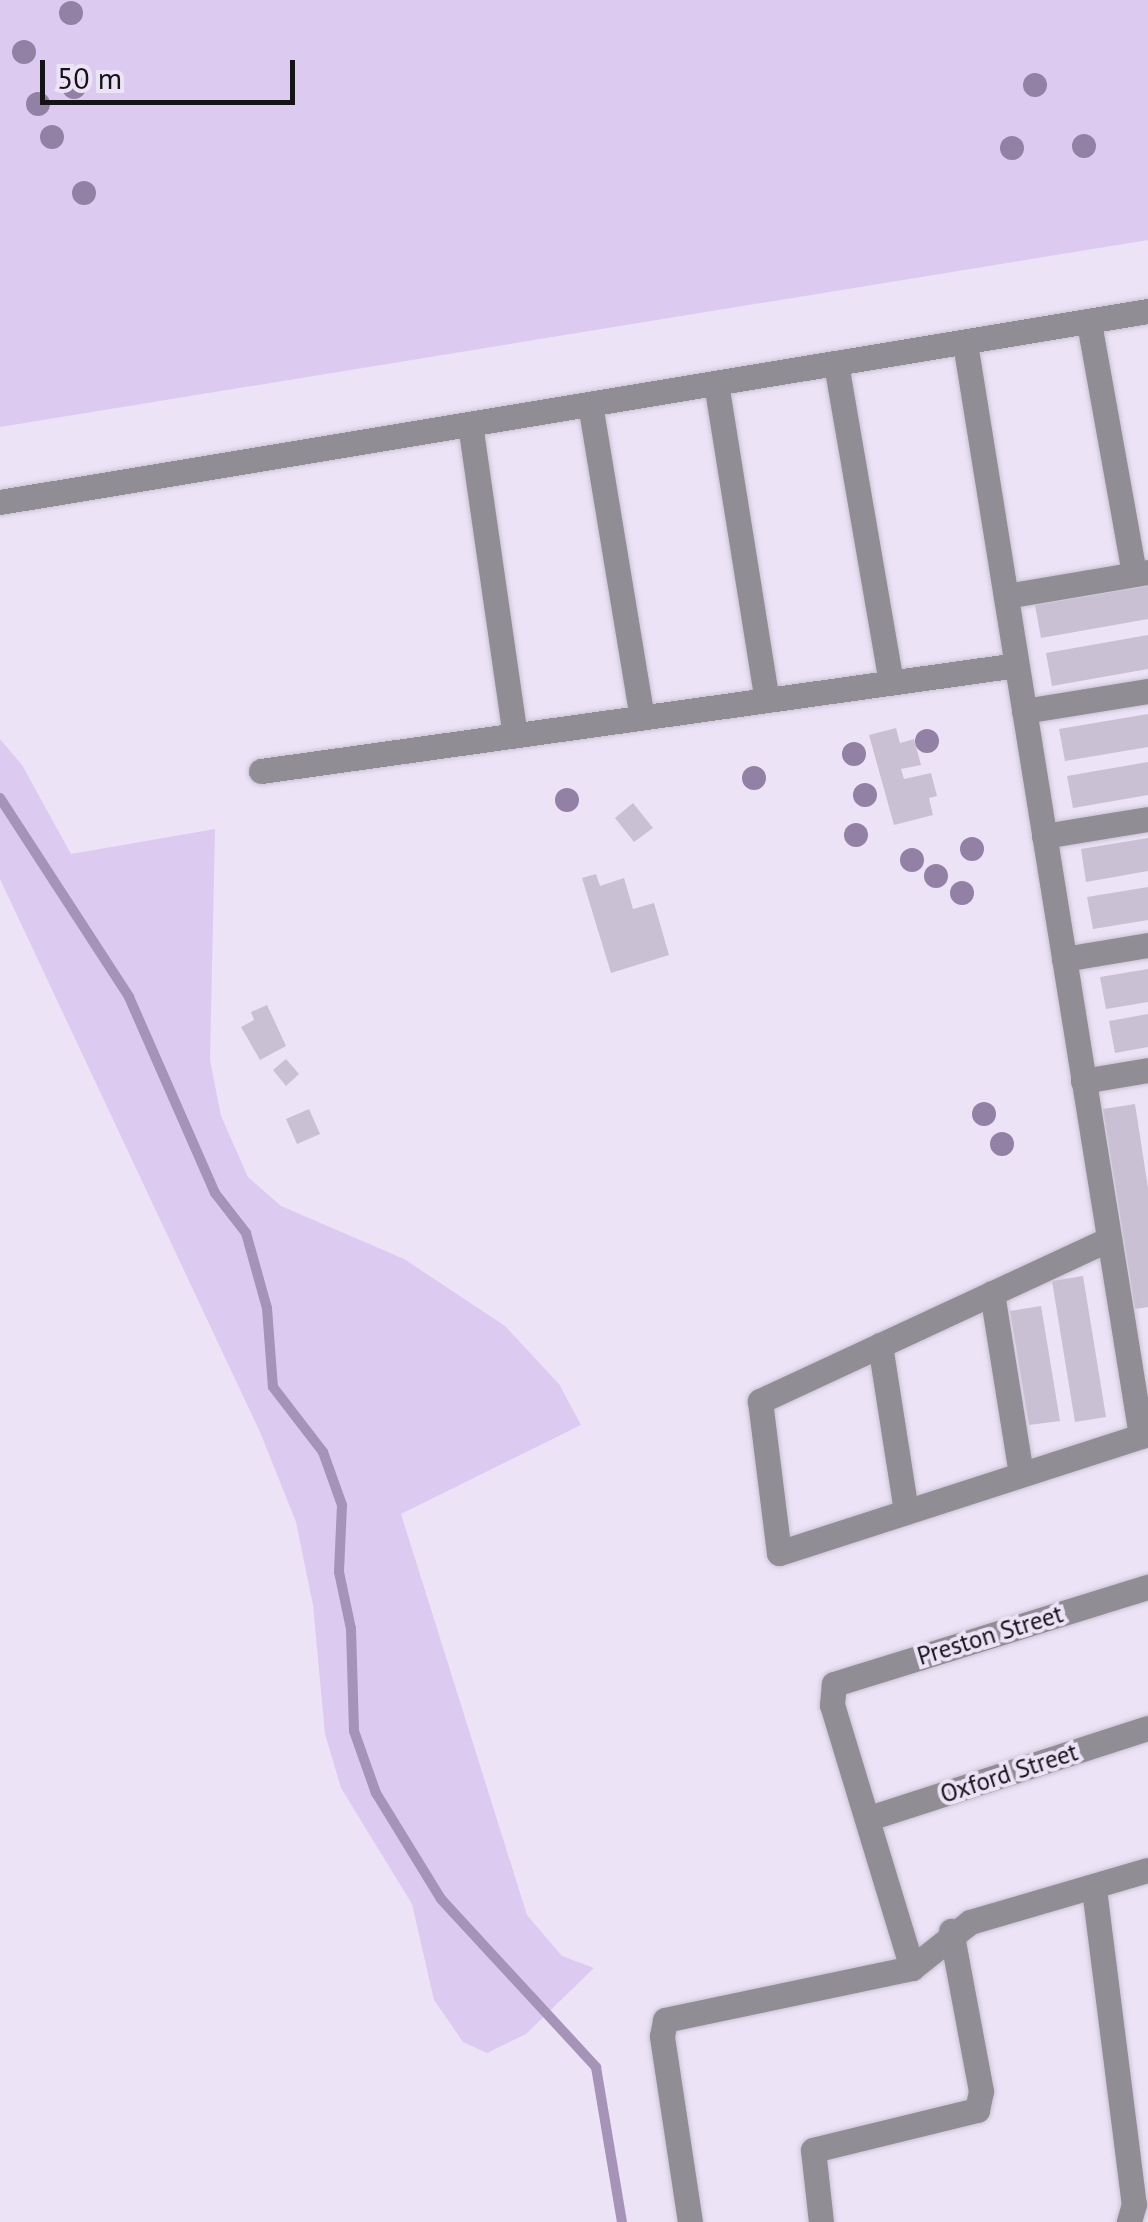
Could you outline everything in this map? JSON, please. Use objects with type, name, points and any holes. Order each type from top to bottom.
[{"type":"street","points":[[0,502],[1148,311]]},
{"type":"street","points":[[1006,596],[1141,573],[1090,323]]},
{"type":"street","points":[[965,343],[1144,1435],[778,1553],[760,1401],[1109,1239]]},
{"type":"street","points":[[836,364],[891,682]]},
{"type":"street","points":[[716,383],[767,700]]},
{"type":"street","points":[[590,404],[642,717]]},
{"type":"street","points":[[470,424],[514,735]]},
{"type":"street","points":[[261,771],[1017,664]]},
{"type":"street","points":[[1024,711],[1148,691]]},
{"type":"street","points":[[1044,836],[1148,819]]},
{"type":"street","points":[[1064,959],[1148,945]]},
{"type":"street","points":[[1083,1081],[1148,1070]]},
{"type":"street","points":[[992,1293],[1021,1474]]},
{"type":"street","points":[[880,1345],[906,1511]]},
{"type":"street","name":"Preston Street","points":[[869,1818],[832,1705],[834,1684],[1148,1588]]},
{"type":"street","name":"Oxford Street","points":[[869,1818],[1148,1728]]},
{"type":"street","points":[[869,1818],[912,1968]]},
{"type":"street","points":[[690,2222],[665,2020],[912,1968],[934,1955],[951,1932],[1148,1870]]},
{"type":"street","points":[[1094,1889],[1134,2204],[1129,2222]]},
{"type":"street","points":[[821,2222],[813,2150],[976,2110],[980,2091],[951,1932]]},
{"type":"shaded area","points":[[0,0],[1148,0],[1148,240],[0,427]]},
{"type":"shaded area","points":[[0,739],[22,765],[71,854],[215,829],[210,1060],[221,1116],[248,1177],[281,1206],[404,1259],[505,1326],[559,1384],[581,1425],[401,1514],[527,1915],[562,1956],[594,1968],[526,2034],[487,2053],[463,2042],[434,2000],[412,1904],[341,1788],[325,1734],[313,1605],[296,1522],[260,1432],[0,879]]},
{"type":"building","points":[[1148,586],[1148,619],[1041,638],[1035,605]]},
{"type":"building","points":[[1148,635],[1148,669],[1052,686],[1046,653]]},
{"type":"building","points":[[1148,714],[1148,747],[1065,761],[1059,729]]},
{"type":"building","points":[[896,728],[900,743],[914,739],[921,765],[901,769],[904,779],[931,773],[937,796],[929,798],[933,815],[894,825],[869,735]]},
{"type":"building","points":[[1148,762],[1148,795],[1073,808],[1067,776]]},
{"type":"building","points":[[633,803],[653,828],[634,842],[615,818]]},
{"type":"building","points":[[1148,838],[1148,871],[1086,882],[1081,849]]},
{"type":"building","points":[[596,874],[600,886],[624,878],[633,909],[654,903],[669,955],[611,973],[582,878]]},
{"type":"building","points":[[1148,887],[1148,920],[1093,929],[1087,897]]},
{"type":"building","points":[[1148,969],[1148,1002],[1106,1009],[1100,977]]},
{"type":"building","points":[[267,1005],[286,1046],[260,1060],[241,1027],[254,1020],[251,1012]]},
{"type":"building","points":[[1148,1014],[1148,1047],[1115,1053],[1109,1021]]},
{"type":"building","points":[[286,1059],[299,1074],[286,1086],[273,1070]]},
{"type":"building","points":[[1135,1104],[1148,1188],[1148,1307],[1135,1309],[1103,1109]]},
{"type":"building","points":[[309,1109],[320,1134],[297,1144],[286,1119]]},
{"type":"building","points":[[1083,1276],[1106,1417],[1075,1422],[1052,1281]]},
{"type":"building","points":[[1041,1306],[1060,1421],[1029,1425],[1010,1311]]},
{"type":"waterway","points":[[0,798],[129,997],[215,1193],[246,1233],[267,1308],[273,1387],[323,1452],[342,1505],[339,1572],[351,1629],[354,1731],[376,1793],[441,1899],[596,2067],[622,2222]]}]
